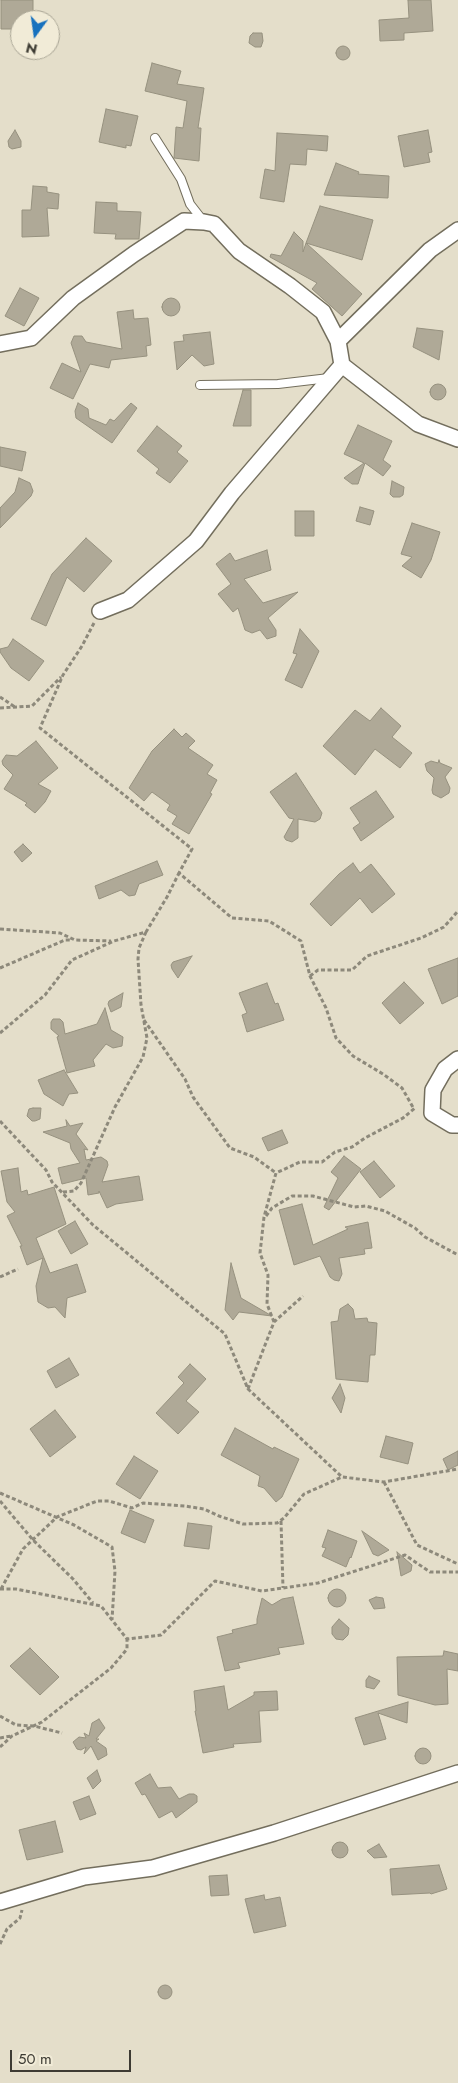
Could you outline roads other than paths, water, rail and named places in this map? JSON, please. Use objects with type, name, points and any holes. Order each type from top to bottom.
[{"type":"street","points":[[0,344],[31,338],[73,298],[134,254],[184,222],[214,224],[239,251],[290,286],[323,312],[338,341],[342,365],[418,424],[458,439]]},
{"type":"street","points":[[338,341],[430,250],[458,230]]},
{"type":"street","points":[[100,611],[128,600],[196,541],[232,494],[342,365]]},
{"type":"street","points":[[458,1059],[445,1069],[433,1090],[432,1113],[452,1125],[458,1125]]},
{"type":"street","points":[[0,1902],[84,1877],[153,1868],[274,1833],[458,1773]]},
{"type":"lane","points":[[155,138],[180,179],[190,204],[204,222]]},
{"type":"lane","points":[[200,385],[278,384],[331,378]]}]
